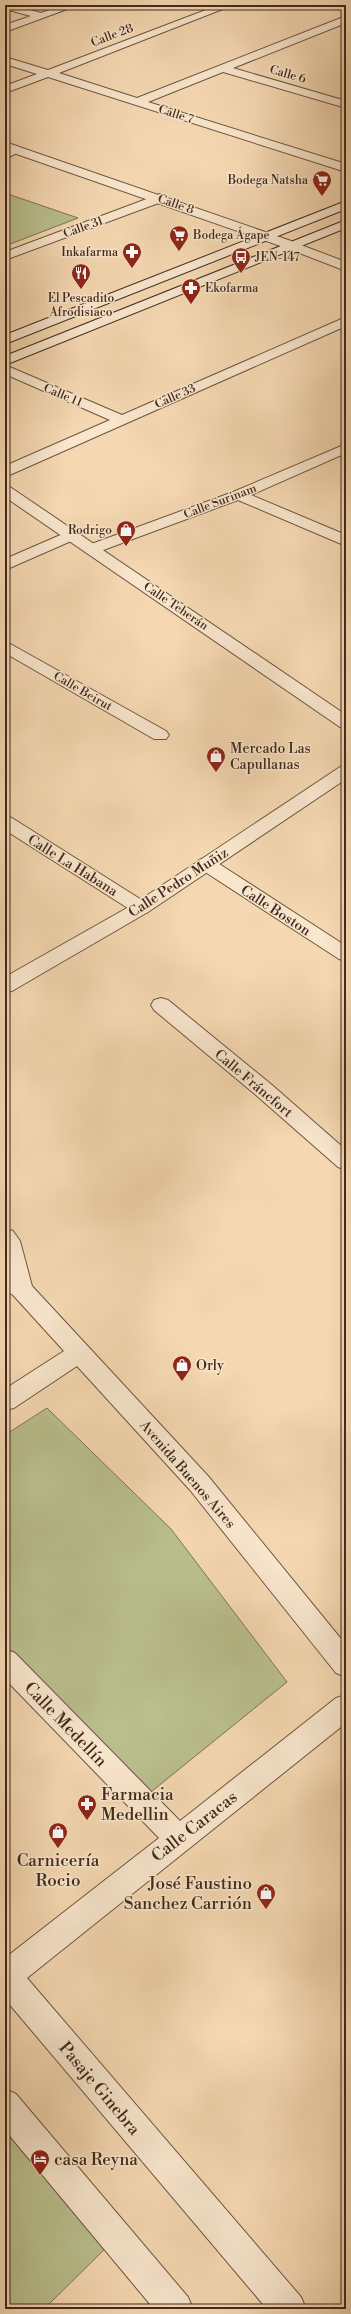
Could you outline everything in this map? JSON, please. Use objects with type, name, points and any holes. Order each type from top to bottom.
[{"type":"street","points":[[5,29],[72,5]]},
{"type":"street","name":"Calle 28","points":[[5,90],[228,5]]},
{"type":"street","points":[[5,6],[41,16]]},
{"type":"street","points":[[137,102],[346,19]]},
{"type":"street","name":"Calle 7","points":[[5,60],[346,168]]},
{"type":"street","name":"Calle 6","points":[[222,68],[346,105]]},
{"type":"street","name":"Calle 8","points":[[5,146],[269,236],[346,267]]},
{"type":"street","points":[[5,155],[17,150]]},
{"type":"street","name":"Calle 31","points":[[5,256],[160,198]]},
{"type":"street","points":[[5,340],[346,205]]},
{"type":"street","points":[[5,361],[346,224]]},
{"type":"street","name":"Calle 33","points":[[5,472],[346,321]]},
{"type":"street","name":"Calle 11","points":[[5,370],[121,420]]},
{"type":"street","name":"Calle Surinam","points":[[92,549],[238,495],[346,448]]},
{"type":"street","name":"Calle Teherán","points":[[5,490],[346,723]]},
{"type":"street","points":[[238,495],[346,541]]},
{"type":"street","points":[[5,565],[72,535]]},
{"type":"street","name":"Calle Beirut","points":[[5,646],[160,735]]},
{"type":"street","name":"Calle Pedro Muñiz","points":[[5,986],[141,908],[346,771]]},
{"type":"street","name":"Calle La Habana","points":[[5,822],[141,908]]},
{"type":"street","name":"Calle Boston","points":[[206,864],[346,955]]},
{"type":"street","name":"Calle Fráncfort","points":[[161,1005],[264,1090],[346,1162]]},
{"type":"street","name":"Avenida Buenos Aires","points":[[5,1237],[9,1241],[13,1284],[199,1483],[346,1665]]},
{"type":"street","points":[[5,1401],[78,1353]]},
{"type":"street","name":"Calle Medellín","points":[[5,1661],[178,1838]]},
{"type":"street","name":"Calle Caracas","points":[[5,1976],[346,1707]]},
{"type":"street","name":"Pasaje Ginebra","points":[[5,1976],[289,2309]]},
{"type":"street","points":[[5,2105],[176,2309]]},
{"type":"green space","points":[[5,193],[78,218],[5,246]]},
{"type":"green space","points":[[47,1408],[171,1529],[287,1682],[141,1800],[5,1653],[5,1435]]},
{"type":"green space","points":[[5,2083],[117,2237],[44,2309],[5,2309]]},
{"type":"place","name":"Bodega Natsha","points":[[322,197]]},
{"type":"place","name":"Bodega Ágape","points":[[179,252]]},
{"type":"place","name":"Inkafarma","points":[[132,269]]},
{"type":"place","name":"JEN-147","points":[[241,274]]},
{"type":"place","name":"El Pescadito Afrodisiaco","points":[[81,290]]},
{"type":"place","name":"Ekofarma","points":[[191,305]]},
{"type":"place","name":"Rodrigo","points":[[126,547]]},
{"type":"place","name":"Mercado Las Capullanas","points":[[216,773]]},
{"type":"place","name":"Orly","points":[[182,1382]]},
{"type":"place","name":"Farmacia Medellin","points":[[87,1821]]},
{"type":"place","name":"Carnicería Rocio","points":[[58,1849]]},
{"type":"place","name":"José Faustino Sanchez Carrión","points":[[266,1910]]},
{"type":"place","name":"casa Reyna","points":[[40,2176]]}]
